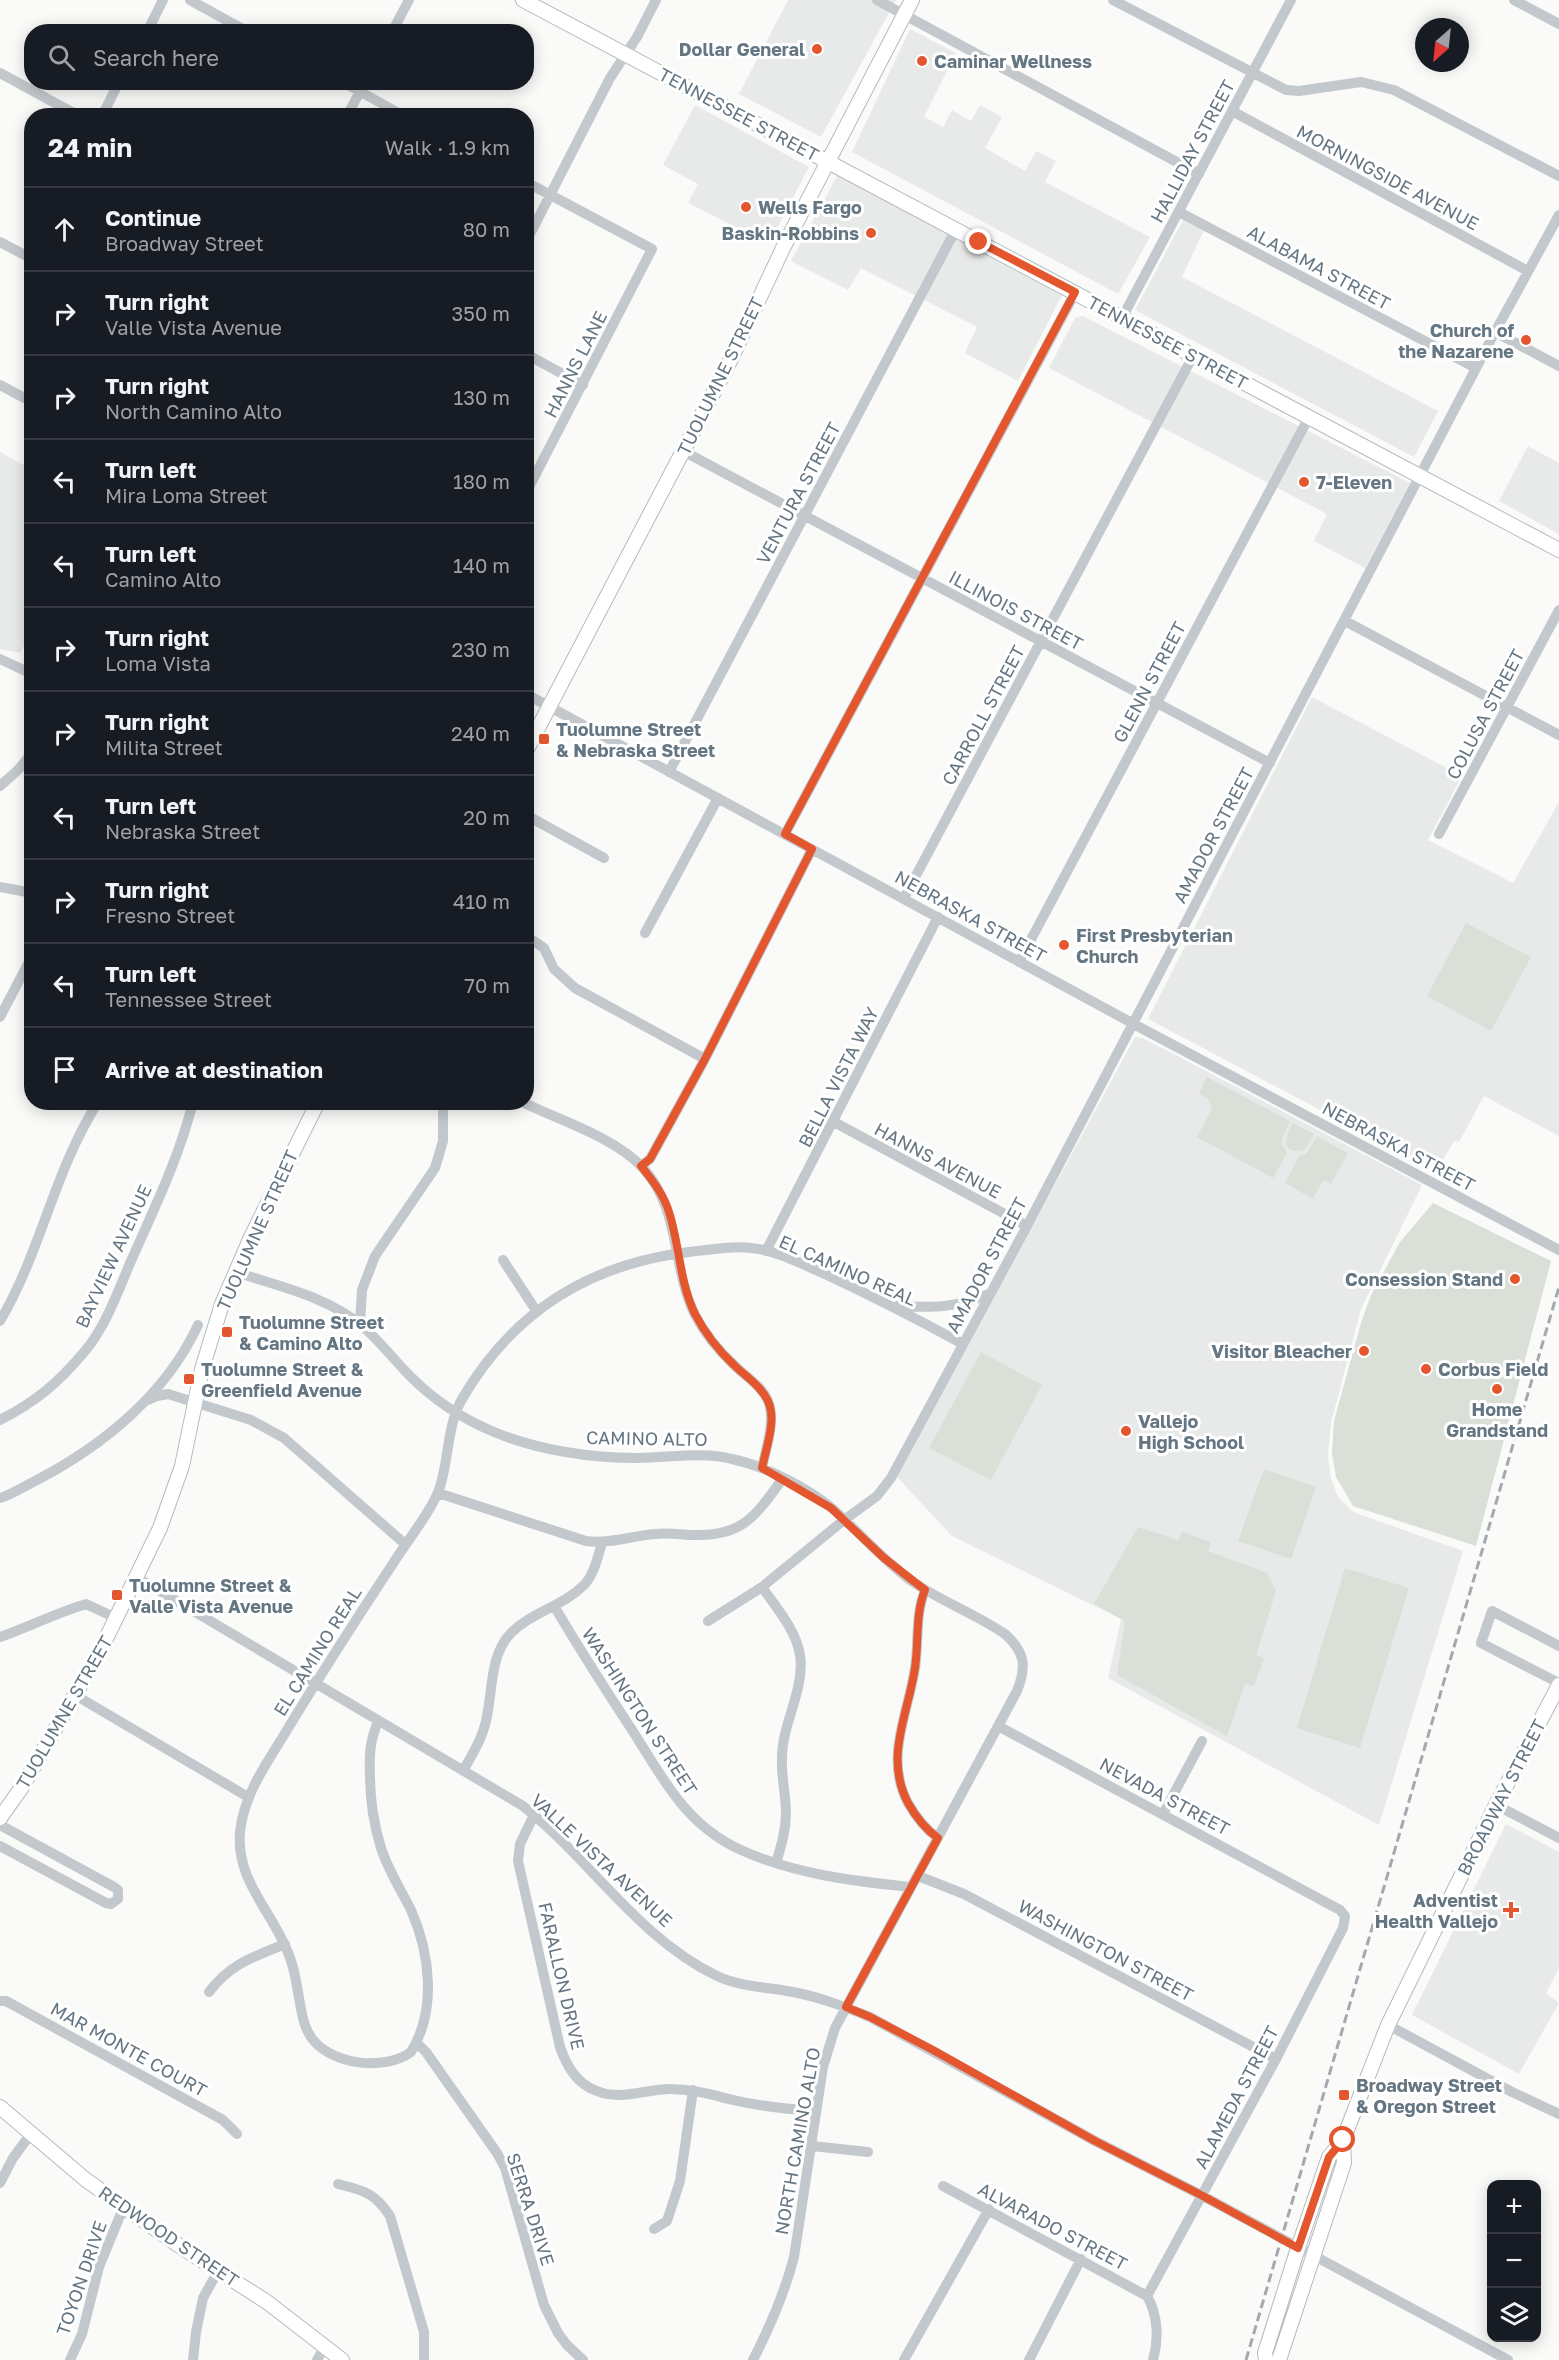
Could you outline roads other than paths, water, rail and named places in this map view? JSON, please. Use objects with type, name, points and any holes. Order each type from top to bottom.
[{"type":"main road","name":"TENNESSEE STREET","points":[[523,0],[1559,550]]},
{"type":"main road","name":"TUOLUMNE STREET","points":[[534,736],[730,361],[783,248],[912,0]]},
{"type":"main road","name":"TUOLUMNE STREET","points":[[0,1818],[22,1788],[117,1618],[177,1485],[211,1335],[236,1272],[314,1110]]},
{"type":"main road","name":"BROADWAY STREET","points":[[1266,2360],[1265,2353],[1329,2157],[1343,2140],[1388,2025],[1496,1805],[1559,1684]]},
{"type":"main road","name":"REDWOOD STREET","points":[[0,2107],[86,2180],[180,2247],[267,2302],[342,2360]]},
{"type":"main road","name":"BROADWAY STREET","points":[[1278,2360],[1344,2163],[1343,2140]]},
{"type":"street","points":[[151,24],[163,0]]},
{"type":"street","points":[[190,0],[234,24]]},
{"type":"street","points":[[396,24],[409,0]]},
{"type":"street","points":[[534,226],[610,78],[626,55],[656,0]]},
{"type":"street","points":[[877,0],[1198,174]]},
{"type":"street","points":[[1113,0],[1286,90],[1299,91],[1361,82],[1394,90],[1559,176]]},
{"type":"street","name":"HALLIDAY STREET","points":[[1122,318],[1291,0]]},
{"type":"street","points":[[1514,0],[1559,24]]},
{"type":"street","points":[[0,73],[24,86]]},
{"type":"street","points":[[31,90],[64,108]]},
{"type":"street","points":[[106,108],[115,90]]},
{"type":"street","points":[[351,108],[360,90]]},
{"type":"street","points":[[366,90],[392,108]]},
{"type":"street","name":"MORNINGSIDE AVENUE","points":[[1232,111],[1528,272]]},
{"type":"street","points":[[534,186],[550,195]]},
{"type":"street","name":"HANNS LANE","points":[[534,478],[652,249],[550,195]]},
{"type":"street","name":"ALABAMA STREET","points":[[1179,212],[1476,368]]},
{"type":"street","name":"AMADOR STREET","points":[[708,1621],[762,1587],[877,1496],[884,1488],[1027,1226],[1476,368],[1559,215]]},
{"type":"street","name":"VENTURA STREET","points":[[669,772],[956,229]]},
{"type":"street","points":[[0,242],[24,255]]},
{"type":"street","points":[[785,834],[1075,292]]},
{"type":"street","points":[[1495,332],[1559,366]]},
{"type":"street","name":"CARROLL STREET","points":[[904,898],[1193,356]]},
{"type":"street","points":[[534,358],[583,385]]},
{"type":"street","points":[[0,385],[24,398]]},
{"type":"street","name":"GLENN STREET","points":[[1018,962],[1309,417]]},
{"type":"street","name":"ILLINOIS STREET","points":[[683,452],[1270,764]]},
{"type":"street","name":"COLUSA STREET","points":[[1439,834],[1559,610]]},
{"type":"street","points":[[1345,621],[1559,735]]},
{"type":"street","points":[[0,659],[24,670]]},
{"type":"street","name":"NEBRASKA STREET","points":[[534,698],[1018,962],[1559,1250]]},
{"type":"street","points":[[0,786],[24,763]]},
{"type":"street","points":[[645,933],[718,798]]},
{"type":"street","points":[[534,819],[604,858]]},
{"type":"street","points":[[641,1166],[650,1159],[705,1059],[812,849]]},
{"type":"street","points":[[0,887],[24,892]]},
{"type":"street","name":"BELLA VISTA WAY","points":[[766,1251],[938,917]]},
{"type":"street","points":[[534,941],[544,948],[554,969],[575,988],[705,1059]]},
{"type":"street","points":[[0,1017],[24,971]]},
{"type":"street","points":[[534,1108],[608,1142],[641,1166],[663,1196],[669,1212],[686,1292],[708,1336],[768,1400],[772,1414],[762,1468]]},
{"type":"street","points":[[0,1322],[24,1277],[65,1164],[93,1110]]},
{"type":"street","name":"BAYVIEW AVENUE","points":[[0,1420],[44,1395],[86,1350],[120,1288],[166,1182],[190,1110]]},
{"type":"street","points":[[360,1324],[362,1290],[375,1256],[435,1168],[443,1141],[443,1110]]},
{"type":"street","name":"HANNS AVENUE","points":[[834,1122],[1027,1226]]},
{"type":"street","name":"EL CAMINO REAL","points":[[417,2043],[404,2057],[377,2063],[344,2059],[328,2053],[315,2043],[306,2031],[293,1966],[285,1944],[252,1890],[243,1866],[240,1836],[248,1797],[315,1684],[438,1493],[456,1413],[462,1399],[494,1354],[537,1312],[586,1279],[624,1265],[677,1253],[725,1247],[766,1251],[793,1260],[894,1306],[963,1344]]},
{"type":"street","points":[[503,1260],[537,1312]]},
{"type":"street","name":"CAMINO ALTO","points":[[236,1272],[307,1296],[340,1311],[360,1324],[412,1378],[456,1413],[495,1432],[556,1449],[634,1458],[717,1456],[762,1468],[783,1478],[831,1508],[884,1558],[925,1590],[988,1623]]},
{"type":"street","points":[[894,1306],[932,1308],[951,1306],[991,1293]]},
{"type":"street","points":[[0,1498],[66,1465],[92,1447],[148,1400],[187,1349],[198,1325]]},
{"type":"street","points":[[148,1400],[168,1394],[251,1420],[284,1438],[405,1544]]},
{"type":"street","points":[[438,1493],[602,1543],[652,1534],[714,1536],[734,1531],[760,1511],[783,1478]]},
{"type":"street","points":[[463,1770],[486,1723],[495,1666],[502,1646],[511,1634],[526,1621],[554,1606],[585,1584],[594,1568],[602,1543]]},
{"type":"street","name":"VALLE VISTA AVENUE","points":[[136,1577],[378,1722],[463,1770],[534,1815],[562,1840],[628,1911],[703,1968],[735,1982],[795,1992],[846,2007],[881,2022],[1095,2141],[1201,2195],[1508,2360]]},
{"type":"street","points":[[762,1587],[789,1627],[797,1642],[800,1656],[798,1689],[782,1752],[785,1824],[776,1863]]},
{"type":"street","points":[[925,1590],[919,1604],[915,1667],[898,1741],[897,1772],[900,1787],[912,1809],[924,1827],[938,1838]]},
{"type":"street","points":[[0,1637],[62,1611],[86,1604],[117,1618]]},
{"type":"street","name":"WASHINGTON STREET","points":[[554,1606],[666,1786],[699,1823],[740,1850],[801,1871],[854,1881],[910,1887]]},
{"type":"street","points":[[1559,1646],[1492,1611],[1481,1643],[1559,1684]]},
{"type":"street","name":"NORTH CAMINO ALTO","points":[[753,2360],[779,2308],[794,2257],[823,2067],[835,2028],[1017,1691],[1024,1666],[1022,1656],[1012,1640],[988,1623]]},
{"type":"street","points":[[75,1695],[248,1797]]},
{"type":"street","points":[[378,1722],[369,1749],[370,1798],[381,1848],[411,1912],[427,1964],[428,1989],[425,2015],[417,2043]]},
{"type":"street","name":"NEVADA STREET","points":[[998,1726],[1316,1897]]},
{"type":"street","points":[[1163,1814],[1202,1741]]},
{"type":"street","points":[[1496,1805],[1559,1838]]},
{"type":"street","name":"FARALLON DRIVE","points":[[534,1815],[520,1844],[518,1861],[560,2047],[569,2069],[589,2088],[612,2095],[669,2089],[693,2090],[778,2108],[816,2111]]},
{"type":"street","points":[[0,1825],[114,1887],[118,1890],[118,1899],[111,1904],[106,1903],[0,1846]]},
{"type":"street","name":"WASHINGTON STREET","points":[[918,1876],[964,1894],[1276,2059]]},
{"type":"street","name":"ALAMEDA STREET","points":[[1147,2296],[1276,2059],[1345,1923],[1345,1916],[1340,1910],[1316,1897]]},
{"type":"street","points":[[209,1992],[233,1967],[285,1944]]},
{"type":"street","name":"MAR MONTE COURT","points":[[0,2001],[6,2001],[223,2120],[237,2134]]},
{"type":"street","points":[[1388,2025],[1512,2092],[1559,2114]]},
{"type":"street","name":"SERRA DRIVE","points":[[417,2043],[426,2052],[497,2152],[505,2168],[544,2305],[558,2333],[583,2360]]},
{"type":"street","points":[[654,2229],[667,2221],[680,2181],[693,2090]]},
{"type":"street","points":[[0,2183],[13,2158],[32,2132]]},
{"type":"street","points":[[812,2146],[868,2152]]},
{"type":"street","points":[[338,2184],[362,2190],[380,2200],[390,2216],[424,2332],[424,2360]]},
{"type":"street","name":"ALVARADO STREET","points":[[943,2186],[1147,2296]]},
{"type":"street","name":"TOYON DRIVE","points":[[70,2360],[82,2334],[99,2267],[124,2206]]},
{"type":"street","points":[[904,2360],[989,2209]]},
{"type":"street","points":[[1029,2360],[1081,2259]]},
{"type":"street","points":[[193,2360],[203,2298],[218,2271]]},
{"type":"street","points":[[1147,2296],[1154,2308],[1157,2330],[1153,2360]]},
{"type":"street","points":[[316,2360],[325,2346]]},
{"type":"railway","points":[[1246,2360],[1559,1287]]},
{"type":"place","name":"Dollar General","points":[[817,49]]},
{"type":"place","name":"Caminar Wellness","points":[[922,61]]},
{"type":"place","name":"Wells Fargo","points":[[746,207]]},
{"type":"place","name":"Baskin-Robbins","points":[[871,233]]},
{"type":"place","name":"Church of the Nazarene","points":[[1526,340]]},
{"type":"place","name":"7-Eleven","points":[[1304,482]]},
{"type":"place","name":"Tuolumne Street & Nebraska Street","points":[[544,739]]},
{"type":"place","name":"First Presbyterian Church","points":[[1064,945]]},
{"type":"place","name":"Consession Stand","points":[[1515,1279]]},
{"type":"place","name":"Tuolumne Street & Camino Alto","points":[[227,1332]]},
{"type":"place","name":"Visitor Bleacher","points":[[1364,1351]]},
{"type":"place","name":"Corbus Field","points":[[1426,1369]]},
{"type":"place","name":"Tuolumne Street & Greenfield Avenue","points":[[189,1379]]},
{"type":"place","name":"Home Grandstand","points":[[1497,1389]]},
{"type":"place","name":"Vallejo High School","points":[[1126,1431]]},
{"type":"place","name":"Tuolumne Street & Valle Vista Avenue","points":[[117,1595]]},
{"type":"place","name":"Adventist Health Vallejo","points":[[1511,1910]]},
{"type":"place","name":"Broadway Street & Oregon Street","points":[[1344,2095]]}]
